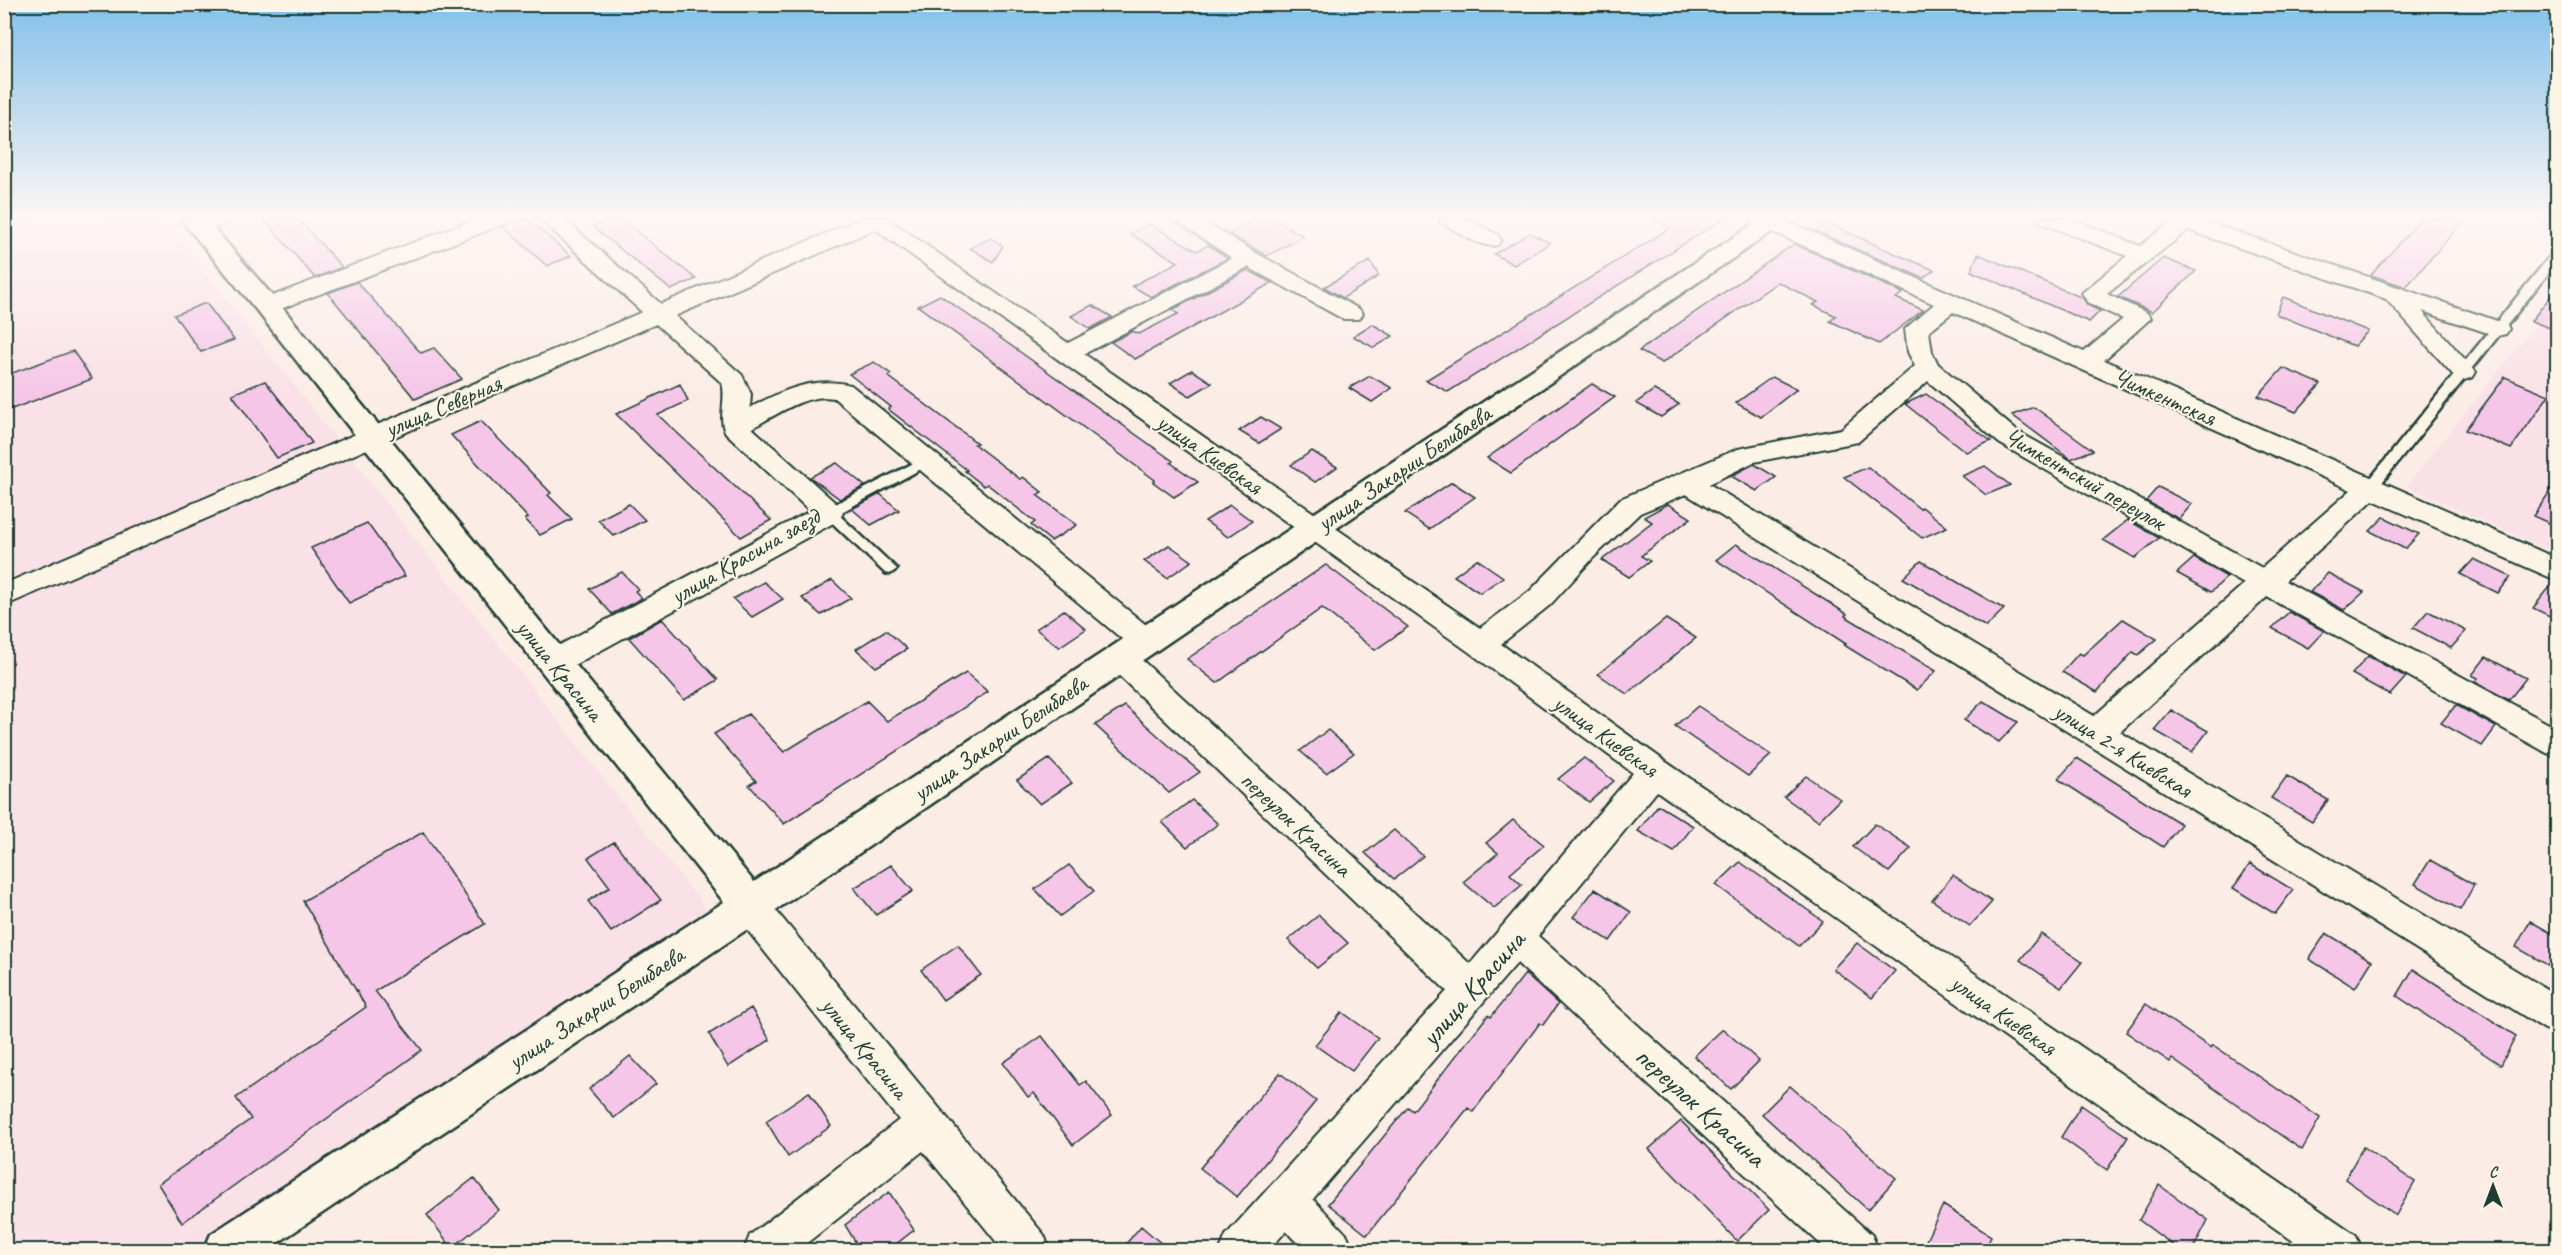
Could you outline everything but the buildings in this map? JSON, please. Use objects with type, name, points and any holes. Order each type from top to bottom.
[{"type":"street","name":"улица Красина","points":[[245,277],[370,437],[1029,1251]]},
{"type":"street","points":[[267,306],[345,277]]},
{"type":"street","points":[[615,277],[733,380],[738,394],[735,426]]},
{"type":"street","name":"улица Северная","points":[[4,596],[746,277]]},
{"type":"street","name":"улица Киевская","points":[[959,277],[1480,644],[1654,771],[2341,1251]]},
{"type":"street","points":[[1067,353],[1213,277]]},
{"type":"street","points":[[1282,277],[1351,314]]},
{"type":"street","name":"улица Закарии Белибаева","points":[[227,1251],[750,906],[1687,277]]},
{"type":"street","name":"Чимкентская","points":[[1893,277],[2558,571]]},
{"type":"street","points":[[2087,362],[2139,318],[2096,298],[2094,293],[2115,277]]},
{"type":"street","points":[[2342,277],[2497,329]]},
{"type":"street","points":[[2395,296],[2464,372]]},
{"type":"street","points":[[1480,644],[1540,598],[1584,550],[1630,506],[1688,483],[1747,455],[1849,436],[1928,368],[1920,352],[1917,329],[1950,303]]},
{"type":"street","name":"Чимкентский переулок","points":[[1928,368],[2008,437],[2263,582],[2558,744]]},
{"type":"street","name":"переулок Красина","points":[[735,426],[812,389],[831,387],[842,391],[927,460],[1132,650],[1472,990]]},
{"type":"street","name":"улица Красина заезд","points":[[554,662],[829,513],[735,426]]},
{"type":"street","name":"улица 2-я Киевская","points":[[1688,483],[2558,1017]]},
{"type":"street","points":[[2096,734],[2371,487]]},
{"type":"street","name":"улица Красина","points":[[1241,1251],[1472,990],[1654,771]]},
{"type":"street","name":"переулок Красина","points":[[1515,938],[1857,1251]]},
{"type":"street","name":"улица Красина","points":[[765,1251],[926,1124]]},
{"type":"street","points":[[1286,1202],[1332,1251]]},
{"type":"lane","points":[[2371,487],[2539,277]]},
{"type":"lane","points":[[890,569],[829,513],[927,460]]},
{"type":"shaded area","points":[[5,277],[208,277],[720,926],[209,1250],[5,1250]]},
{"type":"shaded area","points":[[2557,300],[2557,554],[2406,486]]}]
